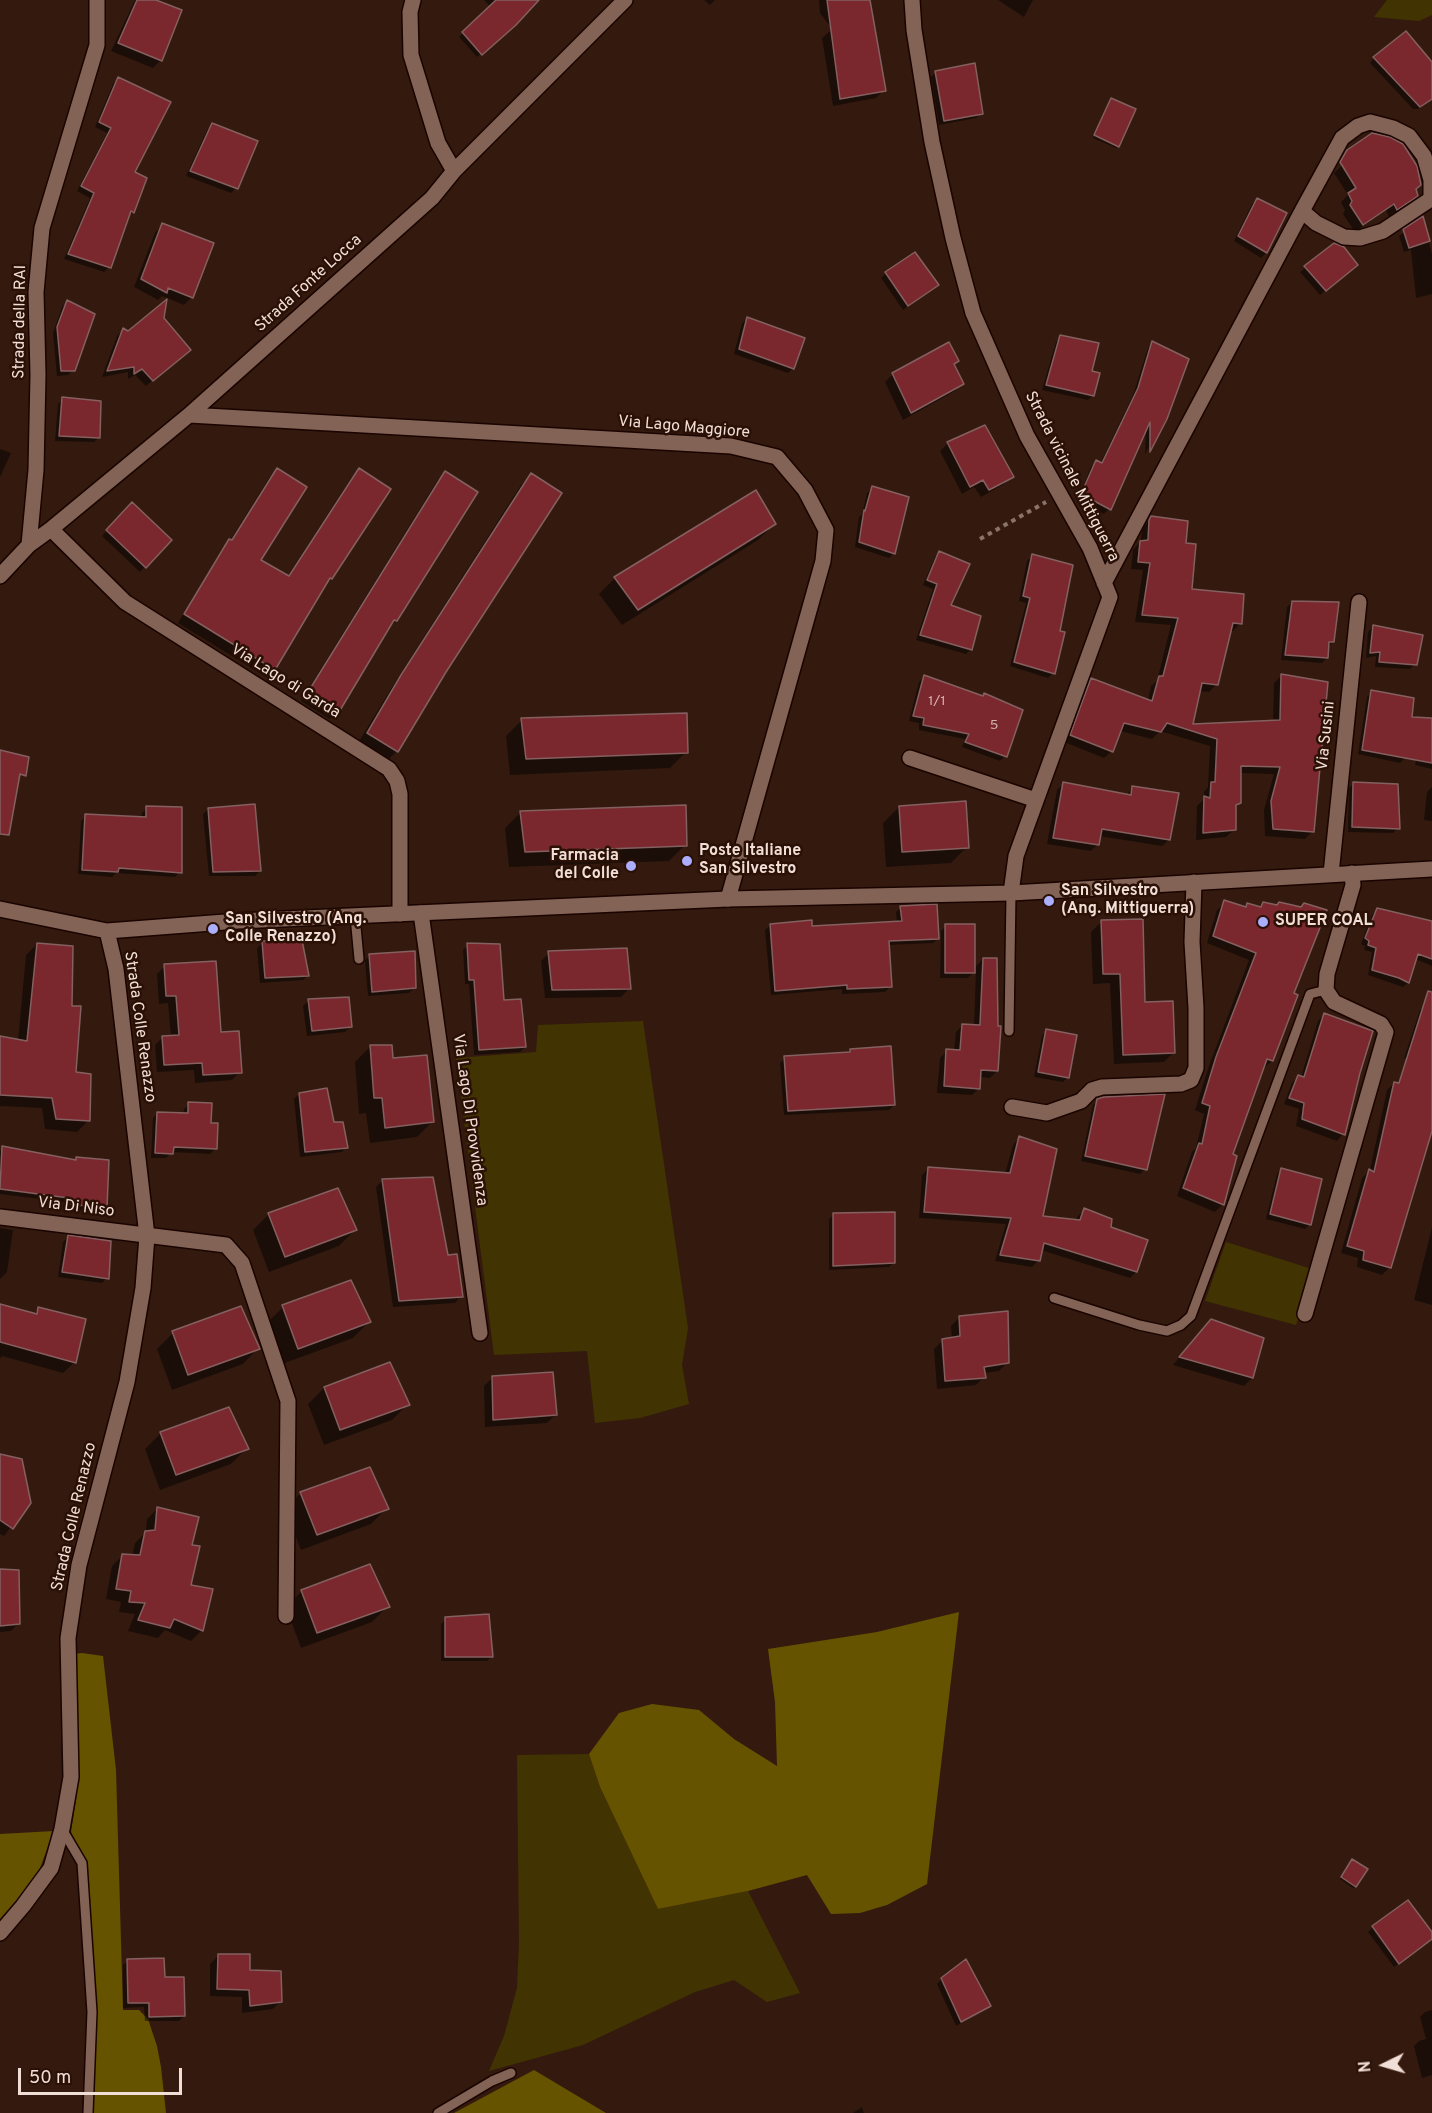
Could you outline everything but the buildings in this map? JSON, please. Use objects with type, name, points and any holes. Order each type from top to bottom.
[{"type":"street","name":"Strada della RAI","points":[[29,545],[36,470],[38,375],[36,292],[42,228],[97,45],[97,0]]},
{"type":"street","points":[[413,0],[410,12],[411,55],[438,143],[454,171]]},
{"type":"street","name":"Strada Fonte Locca","points":[[0,576],[29,545],[51,530],[189,415],[432,198],[454,171],[625,0]]},
{"type":"street","name":"Strada vicinale Mittiguerra","points":[[912,0],[914,30],[932,142],[953,238],[973,313],[1027,436],[1090,548],[1110,597],[1016,856],[1011,893]]},
{"type":"street","points":[[1104,583],[1302,211],[1342,138],[1358,126],[1370,122],[1393,128],[1409,136],[1424,156],[1431,180],[1431,199],[1383,231],[1359,238],[1344,237],[1316,223],[1302,211]]},
{"type":"street","name":"Via Lago Maggiore","points":[[189,415],[731,446],[777,457],[805,490],[826,530],[823,561],[728,899]]},
{"type":"street","name":"Via Lago di Garda","points":[[51,530],[125,602],[389,769],[397,781],[400,794],[400,914]]},
{"type":"street","name":"Via Susini","points":[[1331,874],[1359,602]]},
{"type":"street","points":[[910,758],[1036,800]]},
{"type":"street","points":[[0,909],[107,931],[238,921],[728,899],[1011,893],[1432,869]]},
{"type":"street","points":[[1305,1314],[1386,1032],[1381,1024],[1334,1002],[1326,990],[1327,974],[1353,885],[1352,873]]},
{"type":"street","points":[[1012,1107],[1047,1113],[1081,1101],[1092,1090],[1102,1087],[1181,1084],[1191,1080],[1196,1068],[1197,1008],[1192,942],[1194,882]]},
{"type":"street","name":"Via Lago Di Provvidenza","points":[[421,913],[480,1333]]},
{"type":"street","name":"Strada Colle Renazzo","points":[[0,1933],[51,1868],[62,1829],[71,1777],[68,1638],[79,1565],[127,1382],[143,1288],[147,1236],[116,969],[107,931]]},
{"type":"street","name":"Via Di Niso","points":[[0,1217],[147,1236]]},
{"type":"street","points":[[147,1236],[226,1245],[242,1263],[288,1401],[286,1616]]},
{"type":"lane","points":[[1009,1031],[1011,893]]},
{"type":"lane","points":[[355,916],[359,959]]},
{"type":"lane","points":[[1054,1298],[1139,1325],[1167,1331],[1181,1326],[1191,1316],[1310,994],[1326,990]]},
{"type":"lane","points":[[62,1829],[82,1863],[92,2012],[88,2113]]},
{"type":"lane","points":[[438,2113],[492,2081],[511,2073]]},
{"type":"path","points":[[980,539],[1060,494]]},
{"type":"shaded area","points":[[1387,0],[1432,0],[1432,15],[1419,21],[1374,17]]},
{"type":"shaded area","points":[[643,1021],[688,1328],[682,1365],[689,1404],[640,1418],[595,1423],[587,1351],[494,1355],[456,1058],[536,1052],[538,1025]]},
{"type":"shaded area","points":[[1226,1242],[1312,1269],[1296,1325],[1205,1301]]},
{"type":"shaded area","points":[[959,1612],[927,1884],[887,1905],[860,1913],[831,1914],[807,1875],[748,1891],[658,1909],[600,1787],[589,1754],[619,1713],[652,1704],[699,1710],[734,1739],[777,1766],[775,1702],[768,1649],[877,1632]]},
{"type":"shaded area","points":[[74,1654],[103,1656],[116,1770],[123,2010],[139,2010],[148,2019],[157,2046],[166,2113],[92,2113],[86,1866],[71,1832],[77,1793]]},
{"type":"shaded area","points":[[589,1754],[600,1787],[658,1909],[748,1891],[800,1993],[767,2002],[734,1980],[695,1992],[583,2045],[489,2071],[504,2036],[517,1988],[519,1943],[517,1755]]},
{"type":"shaded area","points":[[54,1831],[34,1884],[0,1925],[0,1834]]},
{"type":"shaded area","points":[[534,2070],[606,2113],[454,2113]]},
{"type":"place","name":"Poste Italiane San Silvestro","points":[[687,861]]},
{"type":"place","name":"Farmacia del Colle","points":[[631,866]]},
{"type":"place","name":"San Silvestro (Ang. Mittiguerra)","points":[[1049,901]]},
{"type":"place","name":"SUPER COAL","points":[[1263,922]]},
{"type":"place","name":"San Silvestro (Ang. Colle Renazzo)","points":[[213,929]]}]
